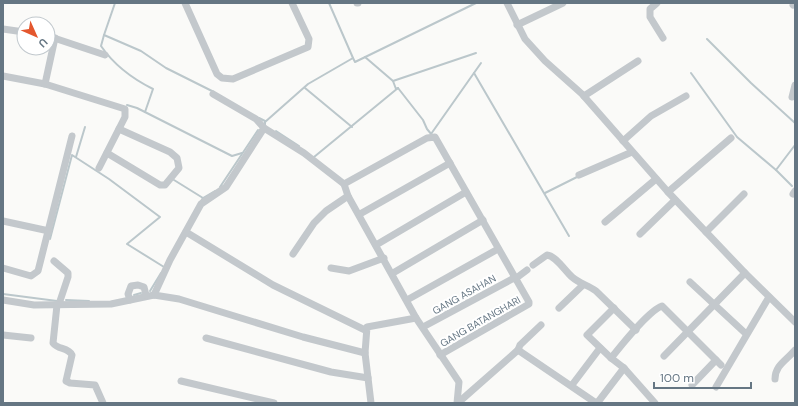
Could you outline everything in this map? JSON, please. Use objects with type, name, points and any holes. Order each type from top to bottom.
[{"type":"street","points":[[185,3],[217,74],[222,78],[233,79],[308,47],[309,39],[292,3]]},
{"type":"street","points":[[506,3],[525,39],[545,61],[584,96],[675,200],[745,273],[795,322]]},
{"type":"street","points":[[517,25],[563,3]]},
{"type":"street","points":[[657,3],[650,9],[649,14],[663,38]]},
{"type":"street","points":[[3,29],[16,31]]},
{"type":"street","points":[[56,39],[104,55]]},
{"type":"street","points":[[45,84],[49,56]]},
{"type":"street","points":[[584,96],[638,61]]},
{"type":"street","points":[[3,76],[45,84],[123,108],[126,112],[99,168]]},
{"type":"street","points":[[792,97],[795,85]]},
{"type":"street","points":[[213,94],[256,119],[264,128],[299,150],[344,184],[348,196],[360,214],[393,273],[416,318],[459,382],[471,392]]},
{"type":"street","points":[[623,141],[651,116],[686,96]]},
{"type":"street","points":[[154,295],[170,260],[201,204],[226,187],[264,128]]},
{"type":"street","points":[[107,153],[160,185],[165,185],[169,182],[179,168],[177,158],[170,152],[119,129]]},
{"type":"street","points":[[3,268],[31,276],[38,272],[72,136]]},
{"type":"street","points":[[344,184],[430,136],[435,137],[515,278]]},
{"type":"street","points":[[668,192],[731,138]]},
{"type":"street","points":[[580,175],[632,152]]},
{"type":"street","points":[[360,214],[450,163]]},
{"type":"street","points":[[605,222],[656,179]]},
{"type":"street","points":[[376,245],[466,192]]},
{"type":"street","points":[[706,232],[744,194]]},
{"type":"street","points":[[293,254],[314,222],[326,211],[348,196]]},
{"type":"street","points":[[640,234],[675,200]]},
{"type":"street","points":[[393,273],[483,220]]},
{"type":"street","points":[[3,221],[48,231]]},
{"type":"street","points":[[186,232],[273,285],[365,330]]},
{"type":"street","points":[[407,300],[498,249]]},
{"type":"street","name":"GANG ASAHAN","points":[[423,327],[515,278],[549,255],[573,278],[583,285]]},
{"type":"street","points":[[331,268],[349,271],[384,258]]},
{"type":"street","points":[[54,261],[68,273],[58,305],[53,343],[56,346],[67,350],[72,355],[66,381],[70,383],[95,385],[103,403]]},
{"type":"street","points":[[664,356],[745,273]]},
{"type":"street","name":"GANG BATANGHARI","points":[[440,355],[529,304],[515,278]]},
{"type":"street","points":[[690,282],[715,303],[744,332]]},
{"type":"street","points":[[130,300],[128,294],[131,286],[138,285],[144,287],[146,295]]},
{"type":"street","points":[[559,308],[583,285],[590,286],[636,330]]},
{"type":"street","points":[[3,300],[34,305],[111,304],[146,295],[154,295],[179,299],[303,337],[365,353]]},
{"type":"street","points":[[716,387],[769,297]]},
{"type":"street","points":[[610,358],[656,309],[662,306],[719,362],[692,386]]},
{"type":"street","points":[[614,308],[587,335],[610,358],[624,368],[655,403]]},
{"type":"street","points":[[370,403],[365,353],[365,330],[369,326],[416,318]]},
{"type":"street","points":[[459,403],[518,350],[520,345],[541,325]]},
{"type":"street","points":[[3,335],[31,338]]},
{"type":"street","points":[[206,338],[331,372],[368,378]]},
{"type":"street","points":[[572,385],[600,348]]},
{"type":"street","points":[[518,350],[597,402],[624,368]]},
{"type":"street","points":[[775,379],[775,373],[780,365],[795,350]]},
{"type":"street","points":[[181,381],[274,403]]},
{"type":"street","points":[[459,382],[459,403]]},
{"type":"waterway","points":[[115,3],[104,35],[141,51],[166,68],[214,92]]},
{"type":"waterway","points":[[329,3],[353,58]]},
{"type":"waterway","points":[[265,122],[308,84],[353,58],[355,62],[476,3]]},
{"type":"waterway","points":[[104,35],[101,46],[106,53],[131,76],[153,89],[145,112]]},
{"type":"waterway","points":[[707,39],[751,83],[795,123]]},
{"type":"waterway","points":[[393,81],[476,53]]},
{"type":"waterway","points":[[365,57],[393,81],[396,89],[398,88],[423,120],[427,129],[432,135]]},
{"type":"waterway","points":[[431,134],[481,63]]},
{"type":"waterway","points":[[474,73],[569,236]]},
{"type":"waterway","points":[[691,73],[737,137],[776,170]]},
{"type":"waterway","points":[[305,88],[352,127]]},
{"type":"waterway","points":[[314,157],[398,88]]},
{"type":"waterway","points":[[127,105],[137,108],[232,156],[242,153]]},
{"type":"waterway","points":[[259,118],[265,121],[265,126]]},
{"type":"waterway","points":[[76,157],[85,127]]},
{"type":"waterway","points":[[220,187],[258,130]]},
{"type":"waterway","points":[[276,131],[299,146]]},
{"type":"waterway","points":[[792,186],[776,170],[795,145]]},
{"type":"waterway","points":[[50,239],[72,155],[109,179],[160,217],[127,244],[164,267]]},
{"type":"waterway","points":[[545,193],[577,177]]},
{"type":"waterway","points":[[174,180],[203,198]]},
{"type":"waterway","points":[[201,201],[203,198],[215,191]]},
{"type":"waterway","points":[[150,291],[161,273]]},
{"type":"waterway","points":[[134,295],[141,293]]},
{"type":"waterway","points":[[3,294],[57,301]]},
{"type":"waterway","points":[[66,300],[89,301]]}]
